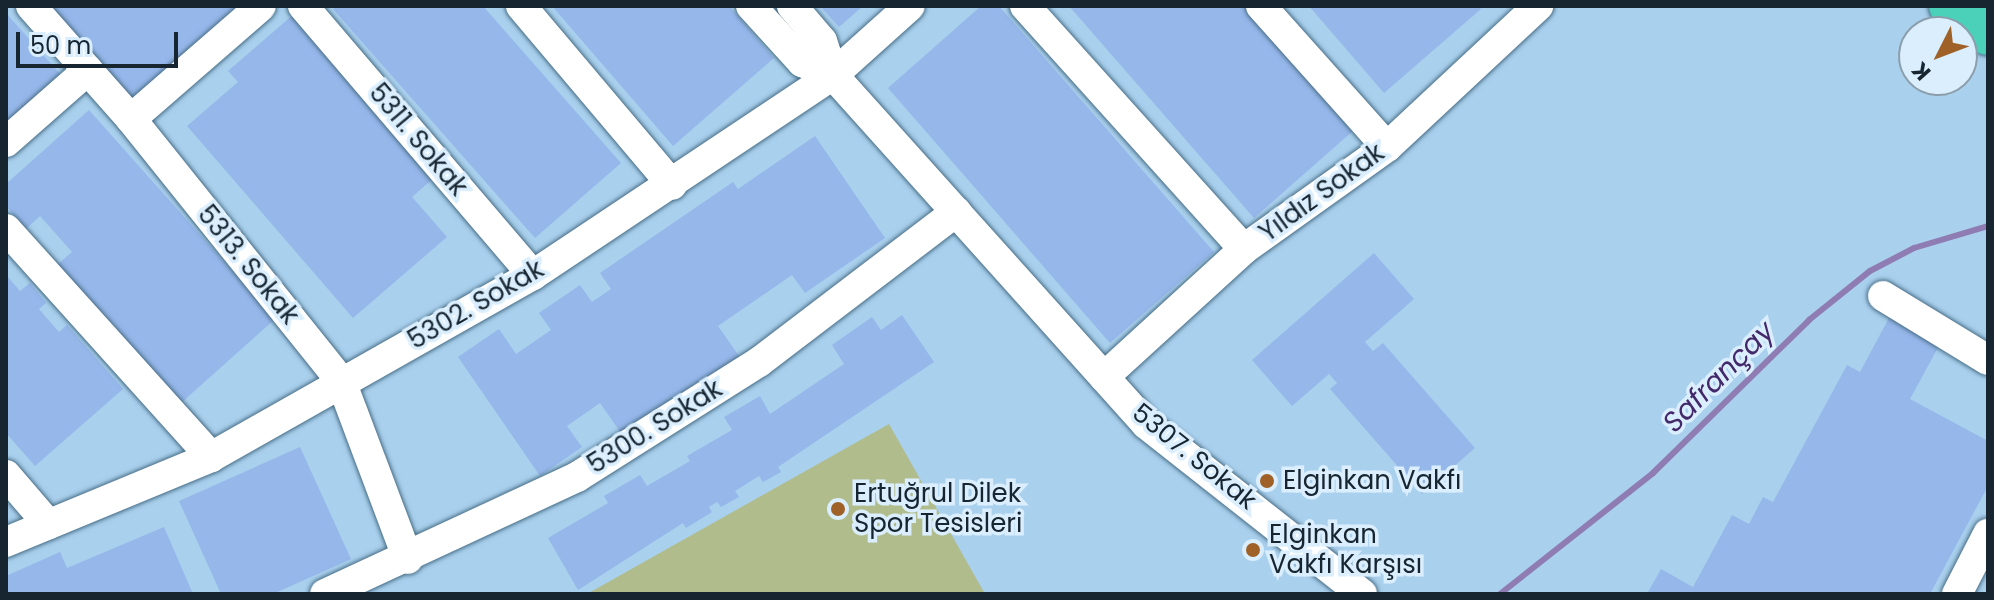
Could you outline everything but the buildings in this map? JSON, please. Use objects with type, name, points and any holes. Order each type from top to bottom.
[{"type":"highway","points":[[1950,6],[1988,34]]},
{"type":"street","name":"5313. Sokak","points":[[31,6],[131,119],[341,381],[408,559]]},
{"type":"street","points":[[131,119],[261,6]]},
{"type":"street","name":"5311. Sokak","points":[[303,6],[533,275]]},
{"type":"street","points":[[521,6],[672,185]]},
{"type":"street","points":[[751,6],[802,62],[833,75]]},
{"type":"street","points":[[792,6],[822,41],[833,75]]},
{"type":"street","name":"5302. Sokak","points":[[6,542],[211,457],[533,275],[833,75],[910,6]]},
{"type":"street","points":[[1025,6],[1244,249]]},
{"type":"street","points":[[1261,6],[1387,147]]},
{"type":"street","name":"Yıldız Sokak","points":[[1104,377],[1244,249],[1387,147],[1518,13]]},
{"type":"street","points":[[6,142],[88,70]]},
{"type":"street","name":"5307. Sokak","points":[[833,75],[1146,424],[1362,594]]},
{"type":"street","name":"5300. Sokak","points":[[325,594],[408,559],[577,477],[759,362],[956,212]]},
{"type":"street","points":[[6,229],[211,457]]},
{"type":"street","points":[[1883,296],[1988,360]]},
{"type":"street","points":[[6,475],[48,524]]},
{"type":"street","points":[[1957,594],[1988,534]]},
{"type":"green space","name":"Ertuğrul Dilek Spor Tesisleri","points":[[889,424],[985,594],[587,594]]},
{"type":"waterway","name":"Safrançay","points":[[1500,594],[1653,473],[1809,320],[1870,271],[1914,248],[1988,226]]},
{"type":"place","name":"Elginkan Vakfı","points":[[1267,481]]},
{"type":"place","name":"Ertuğrul Dilek Spor Tesisleri","points":[[838,509]]},
{"type":"place","name":"Elginkan Vakfı Karşısı","points":[[1253,550]]}]
